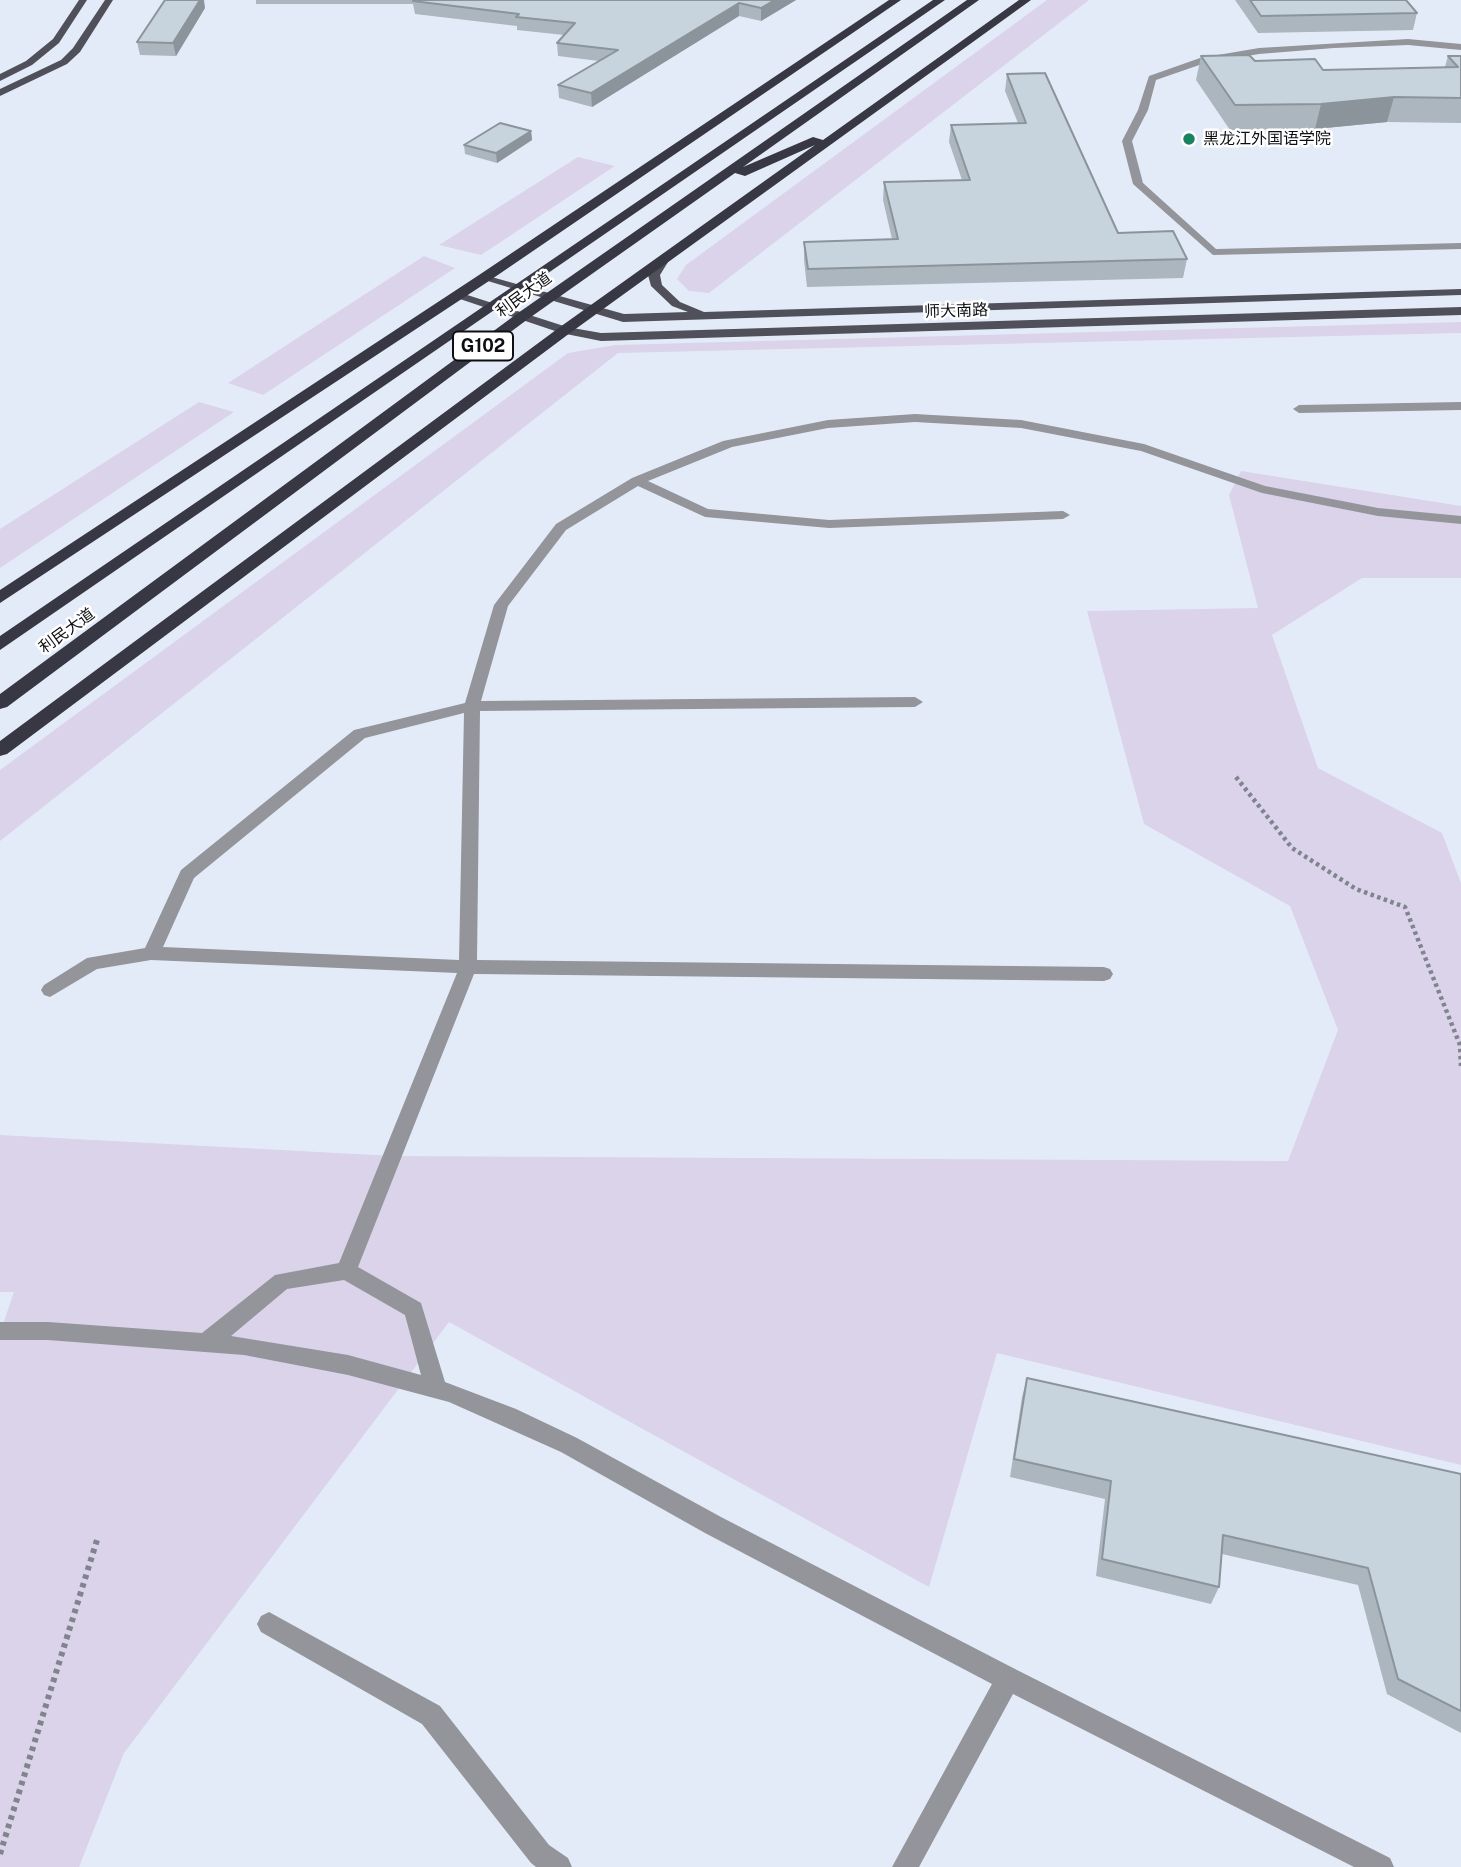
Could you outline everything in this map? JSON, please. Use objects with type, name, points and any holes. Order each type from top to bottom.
[{"type":"highway","points":[[0,598],[484,278],[897,0]]},
{"type":"highway","name":"利民大道","points":[[0,645],[940,0]]},
{"type":"highway","name":"利民大道","points":[[0,703],[523,316],[974,0]]},
{"type":"highway","points":[[0,750],[565,330],[1026,0]]},
{"type":"highway","points":[[655,163],[785,106]]},
{"type":"highway","points":[[697,192],[858,121]]},
{"type":"main road","points":[[0,78],[29,63],[56,41],[83,0]]},
{"type":"main road","points":[[0,93],[51,70],[71,56],[88,35],[109,0]]},
{"type":"main road","points":[[662,262],[654,275],[667,298],[698,312],[732,315]]},
{"type":"main road","name":"师大南路","points":[[484,278],[623,318],[1461,292]]},
{"type":"main road","name":"师大南路","points":[[458,295],[565,330],[601,337],[1461,312]]},
{"type":"street","points":[[1461,47],[1408,41],[1259,51],[1203,61],[1152,78],[1143,110],[1127,141],[1138,184],[1213,252],[1461,246]]},
{"type":"street","points":[[1299,409],[1461,406]]},
{"type":"street","points":[[346,1271],[468,967],[472,706],[501,605],[561,527],[636,481],[728,444],[828,424],[915,418],[1021,424],[1144,448],[1262,489],[1378,512],[1461,520]]},
{"type":"street","points":[[636,481],[705,513],[829,524],[1063,515]]},
{"type":"street","points":[[151,953],[187,874],[360,734],[472,706],[915,702]]},
{"type":"street","points":[[50,990],[93,963],[151,953],[468,967],[1104,974]]},
{"type":"street","points":[[207,1342],[282,1281],[346,1271],[414,1309],[436,1390]]},
{"type":"street","points":[[0,1331],[48,1331],[207,1342],[348,1365],[436,1390],[508,1416],[569,1445],[713,1525],[1008,1679],[1381,1867]]},
{"type":"street","points":[[269,1623],[431,1715],[540,1854],[559,1867]]},
{"type":"street","points":[[905,1867],[1008,1679]]},
{"type":"path","points":[[1236,777],[1292,848],[1356,889],[1405,907],[1460,1045],[1461,1066]]},
{"type":"path","points":[[0,1854],[97,1540]]},
{"type":"shaded area","points":[[1047,0],[1089,0],[709,293],[689,291],[677,279],[686,265]]},
{"type":"shaded area","points":[[578,157],[615,166],[481,255],[439,245]]},
{"type":"shaded area","points":[[424,256],[455,268],[263,395],[228,383]]},
{"type":"shaded area","points":[[1461,322],[1461,333],[618,353],[0,841],[0,770],[568,353],[616,345]]},
{"type":"shaded area","points":[[199,402],[234,412],[0,568],[0,529]]},
{"type":"shaded area","points":[[1241,471],[1461,506],[1461,578],[1362,578],[1272,635],[1318,768],[1442,833],[1461,883],[1461,1465],[997,1353],[929,1587],[449,1322],[124,1753],[79,1867],[0,1867],[0,1333],[14,1292],[0,1292],[0,1135],[393,1156],[1288,1161],[1338,1030],[1290,906],[1144,824],[1087,611],[1258,608],[1229,495]]},
{"type":"building","points":[[165,0],[200,0],[173,43],[137,42]]},
{"type":"building","points":[[775,0],[761,8],[739,3],[591,93],[558,85],[618,50],[557,43],[575,23],[516,17],[519,14],[413,1]]},
{"type":"building","points":[[1250,0],[1406,0],[1417,13],[1261,16]]},
{"type":"building","points":[[1249,55],[1255,61],[1315,59],[1323,70],[1458,67],[1448,56],[1461,56],[1461,98],[1394,97],[1321,104],[1235,105],[1201,56]]},
{"type":"building","points":[[1045,73],[1118,233],[1173,231],[1187,259],[808,269],[804,242],[898,239],[884,182],[970,180],[951,125],[1026,123],[1007,74]]},
{"type":"building","points":[[500,123],[531,131],[496,153],[464,145]]},
{"type":"building","points":[[1027,1378],[1461,1474],[1461,1711],[1398,1679],[1368,1568],[1223,1535],[1219,1587],[1102,1559],[1111,1481],[1014,1459]]},
{"type":"place","name":"黑龙江外国语学院","points":[[1189,139]]}]
